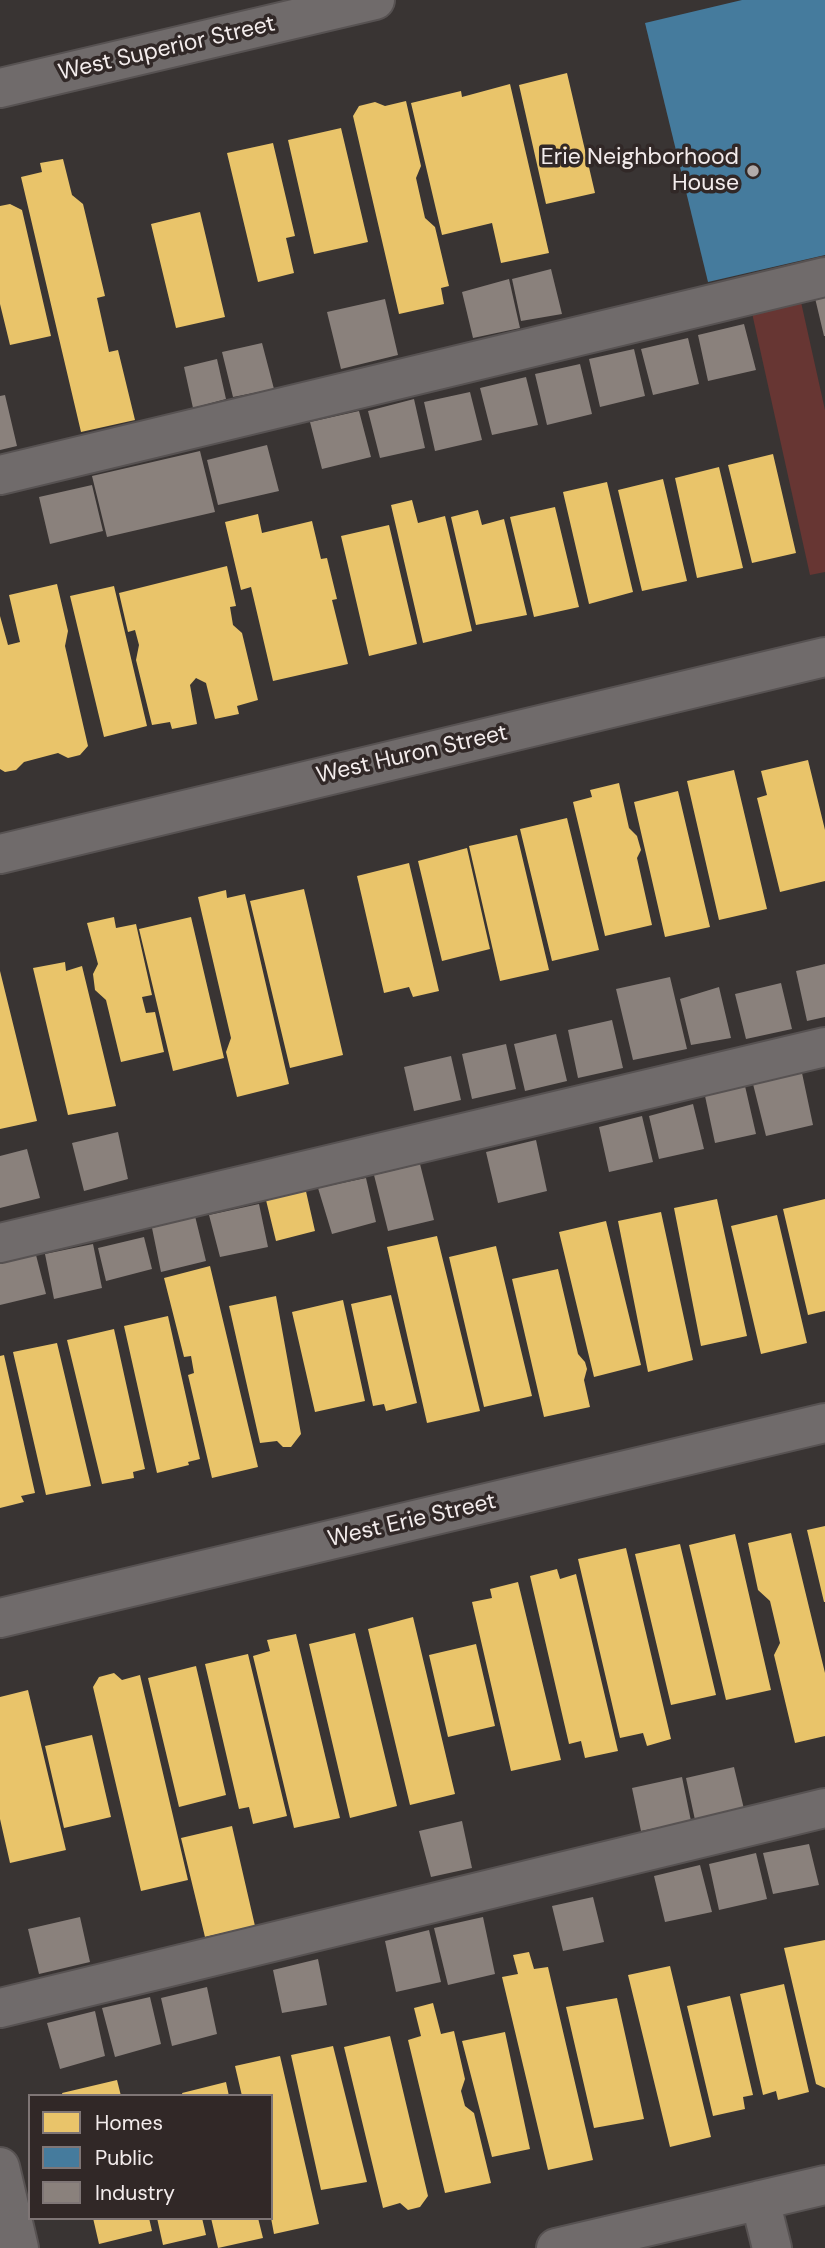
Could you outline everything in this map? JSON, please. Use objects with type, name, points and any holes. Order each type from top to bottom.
[{"type":"street","name":"West Superior Street","points":[[0,88],[375,0]]},
{"type":"street","points":[[0,475],[825,276]]},
{"type":"street","name":"West Huron Street","points":[[0,854],[825,657]]},
{"type":"street","points":[[0,1243],[825,1047]]},
{"type":"street","name":"West Erie Street","points":[[0,1618],[825,1423]]},
{"type":"street","points":[[0,2008],[825,1808]]},
{"type":"street","points":[[0,2167],[19,2248]]},
{"type":"street","points":[[556,2248],[825,2185]]},
{"type":"street","points":[[761,2200],[772,2248]]},
{"type":"shaded area","points":[[801,302],[825,410],[825,572],[810,575],[752,313]]},
{"type":"building: Homes","points":[[567,73],[595,193],[546,204],[519,85]]},
{"type":"building: Homes","points":[[510,84],[549,253],[501,263],[492,223],[442,235],[411,103],[461,91],[462,97]]},
{"type":"building: Homes","points":[[406,101],[421,166],[416,178],[425,218],[435,227],[449,286],[441,288],[444,304],[399,314],[353,116],[359,106],[375,102],[385,106]]},
{"type":"building: Homes","points":[[341,128],[368,242],[314,254],[288,140]]},
{"type":"building: Homes","points":[[273,143],[295,236],[286,238],[294,273],[258,282],[227,153]]},
{"type":"building: Homes","points":[[63,159],[72,195],[83,204],[105,296],[97,298],[109,352],[118,350],[135,420],[81,432],[21,177],[42,172],[40,163]]},
{"type":"building: Homes","points":[[10,204],[22,210],[51,336],[10,345],[0,304],[0,206]]},
{"type":"building: Homes","points":[[200,212],[225,317],[176,328],[151,224]]},
{"type":"building: Homes","points":[[773,454],[796,553],[752,563],[728,465]]},
{"type":"building: Homes","points":[[719,467],[743,568],[697,578],[675,478]]},
{"type":"building: Homes","points":[[663,479],[687,581],[642,591],[618,490]]},
{"type":"building: Homes","points":[[607,482],[633,592],[589,604],[563,492]]},
{"type":"building: Homes","points":[[412,500],[418,523],[445,516],[472,631],[423,643],[391,505]]},
{"type":"building: Homes","points":[[555,507],[579,607],[534,617],[510,517]]},
{"type":"building: Homes","points":[[478,510],[482,525],[504,519],[527,615],[476,625],[451,517]]},
{"type":"building: Homes","points":[[258,514],[262,533],[312,521],[321,559],[327,558],[337,599],[332,600],[348,664],[273,681],[251,587],[241,590],[225,522]]},
{"type":"building: Homes","points":[[389,525],[417,644],[369,656],[341,536]]},
{"type":"building: Homes","points":[[227,566],[236,606],[230,607],[233,625],[242,633],[258,700],[237,706],[239,714],[215,719],[206,683],[196,678],[190,685],[197,724],[172,729],[170,722],[152,725],[136,660],[139,645],[135,630],[128,632],[119,593]]},
{"type":"building: Homes","points":[[57,584],[68,631],[65,646],[88,746],[80,755],[68,758],[58,753],[24,762],[16,770],[5,772],[0,769],[0,616],[8,645],[20,642],[9,595]]},
{"type":"building: Homes","points":[[114,586],[147,726],[104,737],[70,596]]},
{"type":"building: Homes","points":[[808,760],[825,830],[825,881],[780,892],[757,798],[767,795],[761,771]]},
{"type":"building: Homes","points":[[734,770],[767,909],[719,920],[687,781]]},
{"type":"building: Homes","points":[[619,783],[629,828],[637,836],[641,850],[637,858],[652,925],[605,936],[573,802],[592,797],[590,790]]},
{"type":"building: Homes","points":[[678,791],[710,927],[665,937],[634,802]]},
{"type":"building: Homes","points":[[567,818],[599,950],[552,961],[520,829]]},
{"type":"building: Homes","points":[[517,835],[549,970],[500,981],[469,846]]},
{"type":"building: Homes","points":[[467,848],[490,949],[442,961],[418,861]]},
{"type":"building: Homes","points":[[409,863],[439,991],[413,997],[409,987],[384,993],[357,876]]},
{"type":"building: Homes","points":[[304,889],[343,1055],[290,1068],[250,901]]},
{"type":"building: Homes","points":[[226,890],[227,898],[245,894],[289,1084],[237,1097],[226,1052],[231,1038],[198,897]]},
{"type":"building: Homes","points":[[114,917],[116,928],[136,924],[152,995],[142,997],[146,1013],[155,1012],[164,1052],[121,1062],[106,1000],[95,990],[93,974],[98,964],[87,923]]},
{"type":"building: Homes","points":[[191,917],[224,1058],[173,1071],[139,929]]},
{"type":"building: Homes","points":[[65,962],[66,971],[82,966],[116,1106],[68,1115],[33,968]]},
{"type":"building: Homes","points":[[0,971],[37,1121],[0,1129]]},
{"type":"building: Homes","points":[[305,1187],[315,1231],[276,1241],[265,1196]]},
{"type":"building: Homes","points":[[717,1199],[747,1336],[701,1346],[674,1208]]},
{"type":"building: Homes","points":[[825,1199],[825,1311],[808,1315],[783,1209]]},
{"type":"building: Homes","points":[[661,1212],[693,1360],[648,1372],[618,1221]]},
{"type":"building: Homes","points":[[777,1215],[807,1343],[761,1354],[731,1226]]},
{"type":"building: Homes","points":[[606,1221],[641,1365],[594,1377],[559,1232]]},
{"type":"building: Homes","points":[[437,1236],[480,1411],[427,1423],[387,1247]]},
{"type":"building: Homes","points":[[496,1246],[532,1396],[484,1407],[449,1257]]},
{"type":"building: Homes","points":[[210,1266],[258,1467],[212,1478],[188,1375],[194,1373],[191,1356],[184,1357],[164,1278]]},
{"type":"building: Homes","points":[[558,1269],[578,1354],[587,1369],[584,1380],[590,1407],[544,1417],[512,1279]]},
{"type":"building: Homes","points":[[391,1295],[417,1403],[386,1411],[384,1404],[373,1406],[351,1304]]},
{"type":"building: Homes","points":[[276,1296],[301,1434],[291,1447],[283,1447],[277,1441],[260,1443],[229,1306]]},
{"type":"building: Homes","points":[[343,1300],[365,1401],[315,1412],[292,1312]]},
{"type":"building: Homes","points":[[168,1316],[200,1459],[188,1462],[189,1465],[157,1473],[124,1326]]},
{"type":"building: Homes","points":[[114,1329],[145,1469],[133,1472],[134,1478],[102,1484],[67,1340]]},
{"type":"building: Homes","points":[[57,1343],[91,1486],[46,1495],[13,1352]]},
{"type":"building: Homes","points":[[4,1355],[35,1493],[21,1496],[24,1502],[0,1508],[0,1356]]},
{"type":"building: Homes","points":[[825,1526],[825,1602],[824,1602],[807,1530]]},
{"type":"building: Homes","points":[[791,1533],[825,1673],[825,1736],[795,1743],[774,1655],[780,1643],[770,1601],[758,1590],[748,1543]]},
{"type":"building: Homes","points":[[735,1534],[771,1690],[726,1700],[689,1545]]},
{"type":"building: Homes","points":[[680,1544],[716,1695],[671,1705],[635,1554]]},
{"type":"building: Homes","points":[[626,1548],[671,1739],[647,1746],[643,1733],[620,1738],[578,1559]]},
{"type":"building: Homes","points":[[557,1569],[560,1579],[576,1574],[618,1751],[585,1758],[581,1741],[569,1744],[530,1576]]},
{"type":"building: Homes","points":[[518,1582],[561,1760],[511,1771],[472,1602],[492,1598],[490,1589]]},
{"type":"building: Homes","points":[[413,1617],[455,1794],[410,1805],[368,1629]]},
{"type":"building: Homes","points":[[355,1633],[397,1806],[350,1818],[309,1644]]},
{"type":"building: Homes","points":[[296,1634],[340,1818],[294,1828],[253,1656],[270,1651],[267,1640]]},
{"type":"building: Homes","points":[[476,1644],[495,1726],[448,1737],[429,1655]]},
{"type":"building: Homes","points":[[248,1654],[287,1816],[253,1824],[249,1807],[239,1809],[205,1664]]},
{"type":"building: Homes","points":[[196,1666],[226,1795],[179,1807],[148,1678]]},
{"type":"building: Homes","points":[[114,1673],[122,1680],[140,1675],[188,1880],[141,1891],[93,1687],[99,1677]]},
{"type":"building: Homes","points":[[28,1690],[66,1850],[10,1863],[0,1819],[0,1697]]},
{"type":"building: Homes","points":[[92,1735],[111,1817],[64,1828],[45,1746]]},
{"type":"building: Homes","points":[[232,1826],[255,1926],[205,1937],[181,1838]]},
{"type":"building: Homes","points":[[825,1940],[825,2088],[816,2084],[784,1948]]},
{"type":"building: Homes","points":[[529,1952],[534,1969],[548,1967],[593,2160],[548,2170],[502,1977],[518,1974],[513,1955]]},
{"type":"building: Homes","points":[[670,1966],[711,2137],[670,2147],[628,1975]]},
{"type":"building: Homes","points":[[784,1984],[809,2092],[778,2100],[776,2091],[763,2095],[740,1994]]},
{"type":"building: Homes","points":[[730,1996],[753,2095],[743,2097],[745,2109],[713,2116],[687,2006]]},
{"type":"building: Homes","points":[[617,1998],[644,2119],[594,2128],[566,2007]]},
{"type":"building: Homes","points":[[433,2003],[441,2034],[454,2031],[465,2079],[461,2091],[465,2106],[474,2113],[491,2183],[445,2193],[408,2040],[421,2036],[414,2008]]},
{"type":"building: Homes","points":[[505,2032],[530,2149],[492,2157],[462,2041]]},
{"type":"building: Homes","points":[[390,2036],[428,2196],[420,2207],[408,2210],[400,2203],[383,2208],[344,2047]]},
{"type":"building: Homes","points":[[333,2046],[367,2182],[321,2190],[291,2055]]},
{"type":"building: Homes","points":[[280,2056],[319,2224],[274,2234],[271,2220],[273,2094],[242,2094],[235,2066]]},
{"type":"building: Homes","points":[[117,2080],[120,2094],[62,2094]]},
{"type":"building: Homes","points":[[226,2082],[229,2094],[182,2094]]},
{"type":"building: Homes","points":[[93,2220],[149,2220],[152,2231],[99,2244]]},
{"type":"building: Homes","points":[[157,2220],[202,2220],[206,2235],[163,2245]]},
{"type":"building: Homes","points":[[211,2220],[258,2220],[263,2238],[218,2248]]},
{"type":"building: Public","name":"Erie Neighborhood House","points":[[742,0],[825,0],[825,255],[708,282],[645,23]]},
{"type":"building: Industry","points":[[551,269],[562,314],[521,321],[512,279]]},
{"type":"building: Industry","points":[[509,279],[520,328],[473,338],[462,292]]},
{"type":"building: Industry","points":[[825,296],[825,336],[824,336],[815,298]]},
{"type":"building: Industry","points":[[385,299],[398,355],[341,369],[327,312]]},
{"type":"building: Industry","points":[[744,324],[756,370],[708,381],[698,335]]},
{"type":"building: Industry","points":[[688,338],[699,384],[653,395],[641,349]]},
{"type":"building: Industry","points":[[262,343],[274,389],[233,397],[222,352]]},
{"type":"building: Industry","points":[[634,349],[645,396],[600,407],[589,359]]},
{"type":"building: Industry","points":[[217,359],[226,399],[193,408],[184,367]]},
{"type":"building: Industry","points":[[580,364],[592,414],[547,425],[535,374]]},
{"type":"building: Industry","points":[[526,377],[538,425],[492,435],[480,388]]},
{"type":"building: Industry","points":[[470,392],[482,440],[435,451],[424,402]]},
{"type":"building: Industry","points":[[5,395],[17,446],[0,450],[0,396]]},
{"type":"building: Industry","points":[[414,399],[425,448],[380,458],[368,411]]},
{"type":"building: Industry","points":[[359,411],[371,457],[322,469],[310,422]]},
{"type":"building: Industry","points":[[267,445],[279,491],[218,505],[207,460]]},
{"type":"building: Industry","points":[[200,451],[215,512],[107,537],[92,476]]},
{"type":"building: Industry","points":[[92,485],[103,531],[50,544],[39,497]]},
{"type":"building: Industry","points":[[825,964],[825,1017],[807,1021],[796,971]]},
{"type":"building: Industry","points":[[670,977],[687,1049],[633,1060],[616,989]]},
{"type":"building: Industry","points":[[781,983],[792,1029],[746,1039],[735,994]]},
{"type":"building: Industry","points":[[719,987],[731,1038],[691,1045],[680,999]]},
{"type":"building: Industry","points":[[612,1020],[623,1068],[578,1078],[568,1030]]},
{"type":"building: Industry","points":[[556,1034],[567,1081],[525,1091],[514,1044]]},
{"type":"building: Industry","points":[[506,1044],[516,1089],[472,1099],[462,1054]]},
{"type":"building: Industry","points":[[451,1056],[461,1100],[414,1111],[404,1067]]},
{"type":"building: Industry","points":[[802,1073],[813,1125],[766,1136],[753,1084]]},
{"type":"building: Industry","points":[[745,1086],[756,1134],[715,1143],[705,1096]]},
{"type":"building: Industry","points":[[693,1104],[704,1149],[659,1159],[649,1116]]},
{"type":"building: Industry","points":[[642,1116],[653,1162],[609,1172],[599,1127]]},
{"type":"building: Industry","points":[[118,1132],[128,1179],[84,1191],[72,1143]]},
{"type":"building: Industry","points":[[536,1140],[547,1191],[498,1203],[486,1152]]},
{"type":"building: Industry","points":[[27,1149],[40,1198],[0,1208],[0,1156]]},
{"type":"building: Industry","points":[[420,1164],[434,1220],[388,1231],[374,1175]]},
{"type":"building: Industry","points":[[366,1178],[376,1222],[332,1234],[318,1188]]},
{"type":"building: Industry","points":[[259,1204],[268,1247],[220,1257],[209,1215]]},
{"type":"building: Industry","points":[[195,1216],[206,1261],[161,1272],[152,1228]]},
{"type":"building: Industry","points":[[144,1237],[152,1269],[106,1281],[98,1248]]},
{"type":"building: Industry","points":[[93,1244],[102,1288],[54,1299],[45,1254]]},
{"type":"building: Industry","points":[[36,1255],[46,1294],[0,1305],[0,1263]]},
{"type":"building: Industry","points":[[734,1767],[744,1809],[695,1820],[686,1778]]},
{"type":"building: Industry","points":[[682,1777],[691,1821],[641,1831],[632,1788]]},
{"type":"building: Industry","points":[[462,1821],[472,1868],[431,1877],[419,1831]]},
{"type":"building: Industry","points":[[809,1844],[819,1885],[773,1894],[763,1853]]},
{"type":"building: Industry","points":[[756,1853],[767,1899],[719,1910],[709,1864]]},
{"type":"building: Industry","points":[[700,1865],[712,1912],[665,1922],[654,1876]]},
{"type":"building: Industry","points":[[593,1897],[604,1942],[563,1951],[552,1906]]},
{"type":"building: Industry","points":[[80,1917],[90,1962],[39,1974],[28,1929]]},
{"type":"building: Industry","points":[[483,1917],[495,1974],[448,1985],[434,1928]]},
{"type":"building: Industry","points":[[429,1930],[441,1982],[396,1992],[385,1941]]},
{"type":"building: Industry","points":[[318,1959],[327,2005],[282,2013],[273,1970]]},
{"type":"building: Industry","points":[[207,1987],[217,2034],[172,2046],[161,1998]]},
{"type":"building: Industry","points":[[150,1997],[161,2044],[115,2057],[102,2008]]},
{"type":"building: Industry","points":[[95,2011],[105,2056],[60,2069],[47,2023]]},
{"type":"place","name":"Erie Neighborhood House","points":[[753,171]]}]
